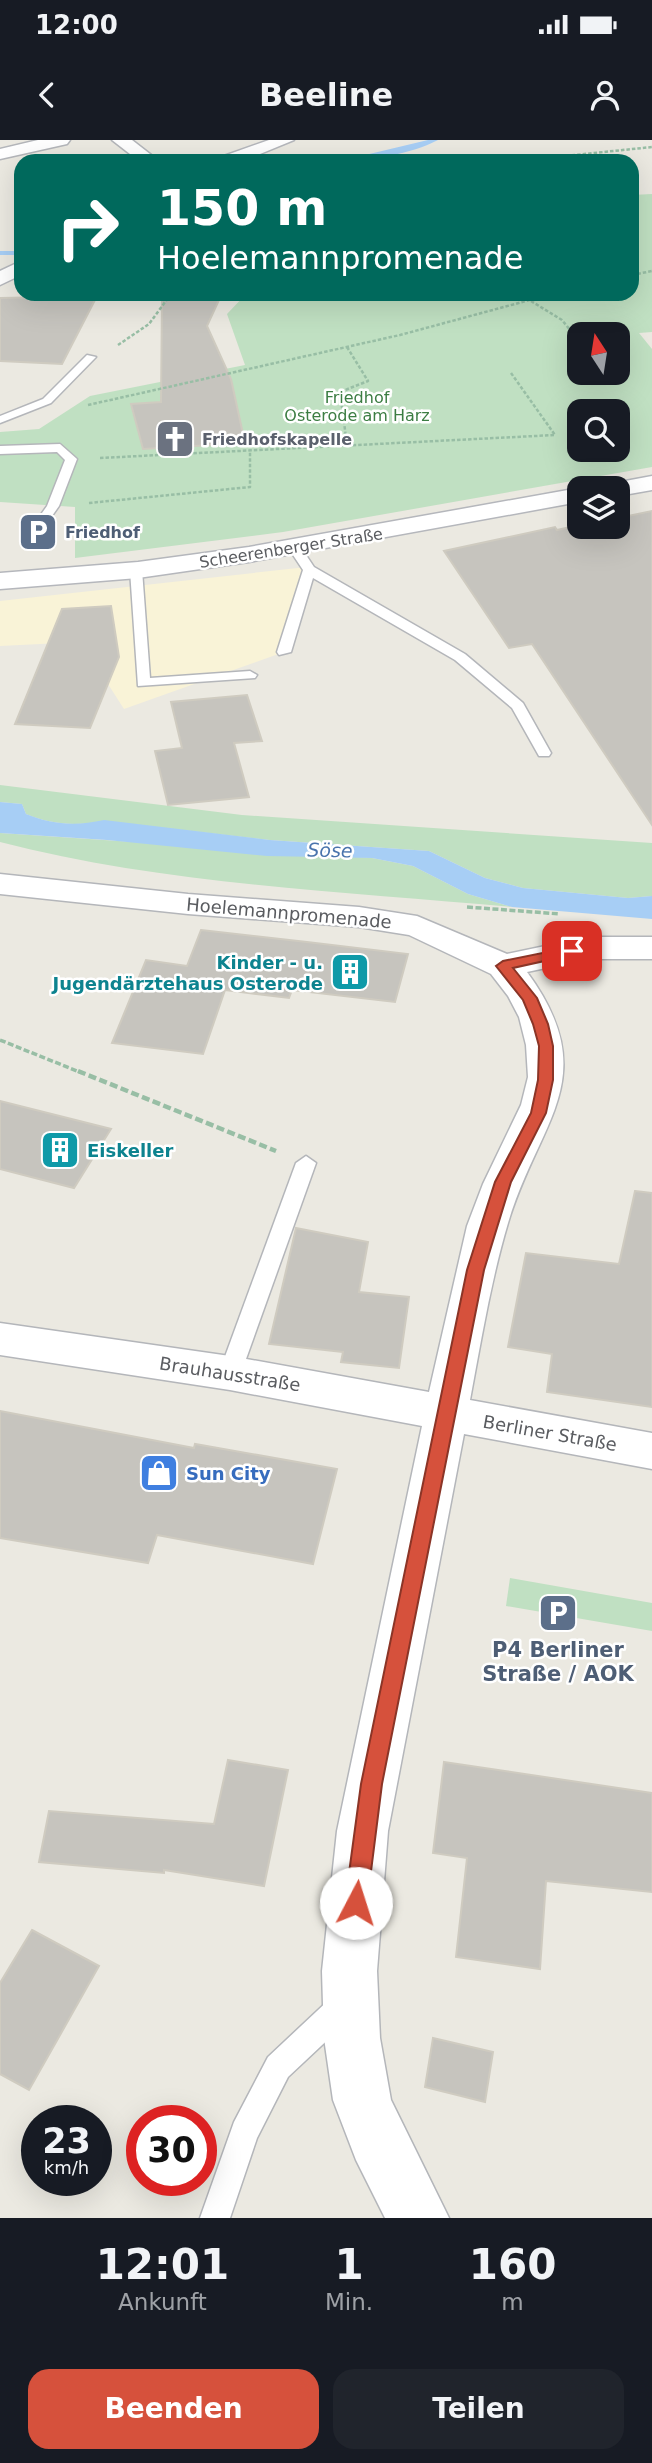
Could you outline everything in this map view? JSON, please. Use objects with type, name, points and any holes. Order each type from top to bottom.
[{"type":"street","points":[[0,154],[61,140]]},
{"type":"street","points":[[121,140],[140,154]]},
{"type":"street","points":[[244,154],[277,141]]},
{"type":"street","points":[[630,487],[652,483]]},
{"type":"street","name":"Scheerenberger Straße","points":[[0,581],[136,570],[295,549],[412,529],[567,497]]},
{"type":"street","name":"Hoelemannpromenade","points":[[0,884],[359,917],[418,926],[503,966]]},
{"type":"street","points":[[419,2218],[410,2206],[362,2102],[349,2000],[357,1879],[371,1784],[476,1270],[503,1182],[538,1113],[546,1080],[546,1046],[540,1024],[529,998],[503,966],[588,948],[652,948]]},
{"type":"street","name":"Brauhausstraße","points":[[3,1346],[230,1373],[448,1414]]},
{"type":"street","name":"Berliner Straße","points":[[448,1414],[652,1451]]},
{"type":"lane","points":[[0,420],[47,401],[91,357]]},
{"type":"lane","points":[[0,450],[60,448],[71,459],[53,506],[43,520]]},
{"type":"lane","points":[[295,549],[309,570],[460,657],[519,706],[544,753]]},
{"type":"lane","points":[[136,570],[142,683],[250,675]]},
{"type":"lane","points":[[284,652],[309,570]]},
{"type":"lane","points":[[230,1373],[306,1163]]},
{"type":"lane","points":[[215,2218],[244,2132],[278,2067],[349,2000]]},
{"type":"path","points":[[584,154],[652,147]]},
{"type":"path","points":[[91,357],[142,333],[158,319],[167,301]]},
{"type":"path","points":[[60,448],[64,432],[83,406],[347,347],[526,301]]},
{"type":"path","points":[[532,301],[562,320],[567,326]]},
{"type":"path","points":[[347,347],[354,354],[368,381],[340,392],[347,445]]},
{"type":"path","points":[[71,459],[555,435],[511,373]]},
{"type":"path","points":[[53,506],[250,487],[250,450]]},
{"type":"path","points":[[0,1040],[306,1163]]},
{"type":"shaded area","points":[[307,567],[284,652],[124,709],[81,642],[0,646],[0,601]]},
{"type":"green space","name":"Friedhof Osterode am Harz","points":[[652,194],[652,332],[639,333],[652,349],[652,467],[601,476],[567,476],[567,482],[283,532],[75,558],[75,507],[0,502],[0,432],[39,429],[90,396],[245,365],[227,314],[239,301],[639,301],[639,195]]},
{"type":"green space","points":[[0,785],[242,815],[652,843],[652,896],[628,898],[523,888],[485,878],[429,851],[270,840],[104,821],[84,824],[55,822],[26,814],[22,804],[0,802]]},
{"type":"green space","points":[[0,833],[372,858],[413,866],[468,894],[512,907],[254,885],[125,868],[0,842]]},
{"type":"green space","points":[[510,1578],[652,1603],[652,1631],[506,1606]]},
{"type":"water","name":"Söse","points":[[0,802],[22,804],[26,814],[55,822],[74,824],[104,820],[270,840],[429,851],[485,878],[523,888],[628,898],[652,896],[652,919],[512,907],[468,894],[413,866],[372,858],[267,856],[107,840],[0,833]]},
{"type":"building","points":[[0,298],[14,298],[14,301],[94,301],[62,364],[0,361]]},
{"type":"building","points":[[162,301],[219,301],[207,326],[231,379],[245,443],[143,449],[131,404],[161,402]]},
{"type":"building","points":[[652,511],[652,825],[532,644],[509,648],[444,551],[555,527],[557,530],[567,528],[567,539],[630,539],[630,516]]},
{"type":"building","points":[[111,606],[119,657],[90,728],[15,724],[62,609]]},
{"type":"building","points":[[247,695],[262,741],[234,743],[249,797],[168,805],[155,751],[182,748],[171,702]]},
{"type":"building","points":[[201,930],[408,954],[395,1002],[292,990],[289,998],[225,990],[203,1054],[112,1043],[146,960],[187,966]]},
{"type":"building","name":"Eiskeller","points":[[0,1101],[111,1129],[74,1188],[0,1169]]},
{"type":"building","points":[[635,1191],[652,1193],[652,1407],[547,1392],[552,1354],[508,1347],[526,1253],[619,1264]]},
{"type":"building","points":[[296,1228],[368,1242],[359,1292],[409,1297],[399,1368],[341,1362],[343,1352],[269,1344]]},
{"type":"building","points":[[0,1411],[194,1448],[195,1444],[337,1469],[313,1564],[157,1535],[148,1563],[0,1538]]},
{"type":"building","points":[[228,1760],[288,1770],[264,1886],[164,1870],[164,1873],[39,1862],[49,1811],[214,1824]]},
{"type":"building","points":[[444,1762],[652,1793],[652,1892],[546,1881],[540,1969],[456,1957],[467,1858],[433,1853]]},
{"type":"building","points":[[32,1930],[99,1966],[29,2090],[0,2074],[0,1983]]},
{"type":"building","points":[[433,2038],[493,2052],[485,2102],[425,2087]]},
{"type":"waterway","points":[[381,154],[435,140]]},
{"type":"waterway","points":[[0,253],[14,253]]},
{"type":"place","name":"Friedhofskapelle","points":[[175,439]]},
{"type":"place","name":"Friedhof","points":[[38,532]]},
{"type":"place","name":"Kinder - u. Jugendärztehaus Osterode","points":[[350,972]]},
{"type":"place","name":"Eiskeller","points":[[60,1150]]},
{"type":"place","name":"Sun City","points":[[159,1473]]},
{"type":"place","name":"P4 Berliner Straße / AOK","points":[[558,1613]]},
{"type":"route","points":[[356,1903],[371,1784],[476,1270],[503,1182],[538,1113],[546,1080],[546,1046],[540,1024],[529,998],[503,966],[572,951]]}]
